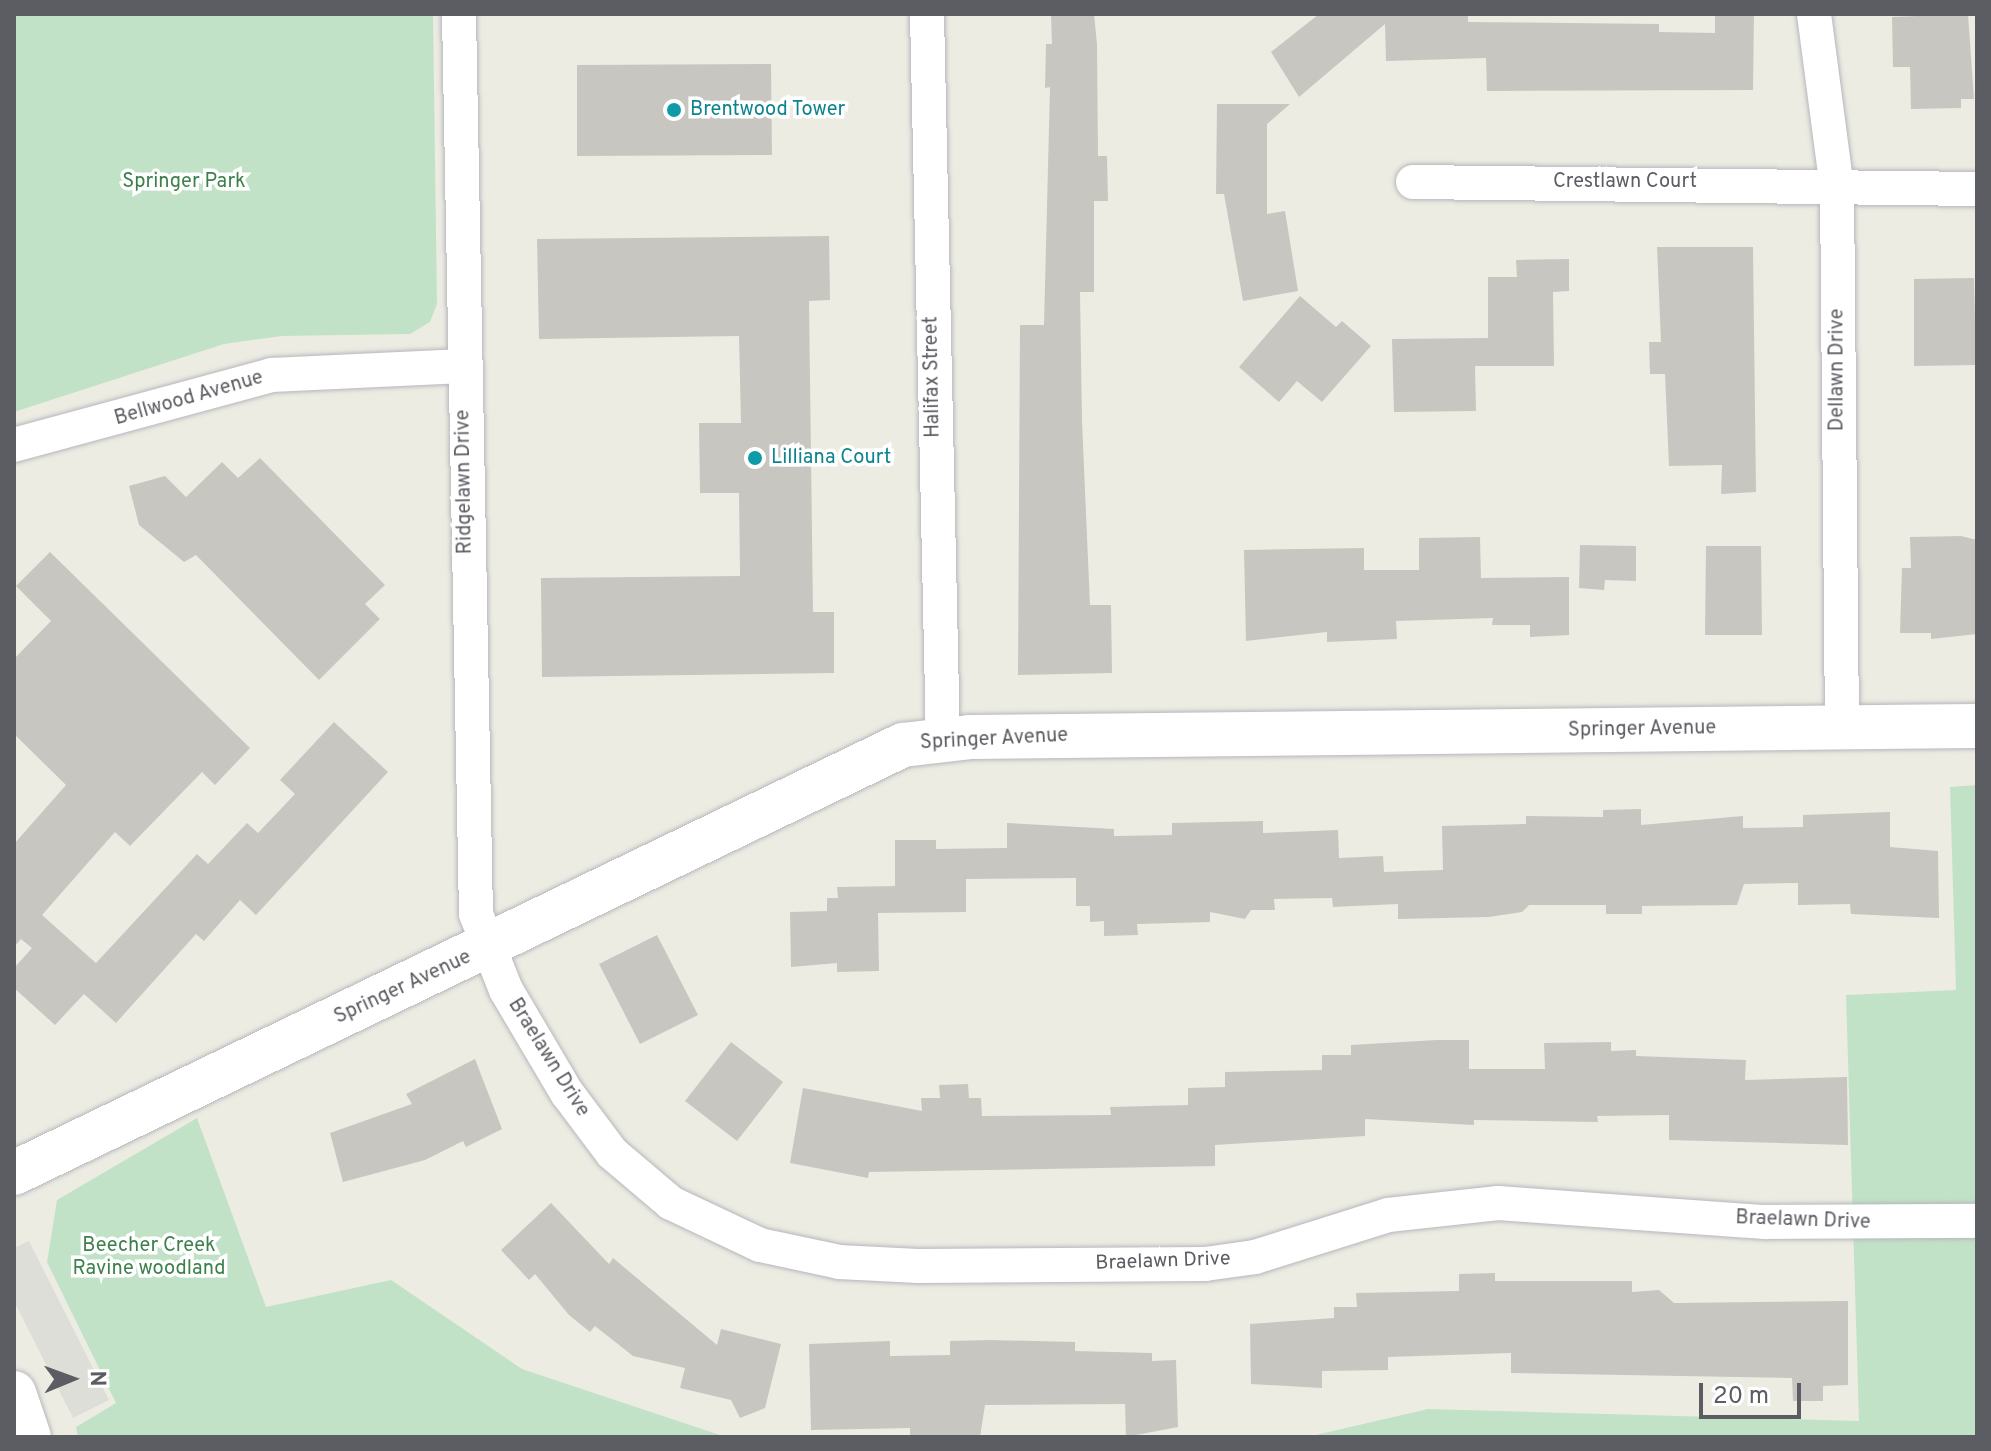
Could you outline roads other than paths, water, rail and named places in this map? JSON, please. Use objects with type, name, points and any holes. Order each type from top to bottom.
[{"type":"street","name":"Ridgelawn Drive","points":[[459,14],[475,899],[489,947]]},
{"type":"street","name":"Halifax Street","points":[[927,14],[943,739]]},
{"type":"street","name":"Dellawn Drive","points":[[1814,14],[1837,188],[1842,727]]},
{"type":"street","name":"Crestlawn Court","points":[[1413,182],[1784,182],[1837,188],[1977,189]]},
{"type":"street","name":"Bellwood Avenue","points":[[14,445],[272,375],[463,366]]},
{"type":"street","name":"Springer Avenue","points":[[14,1173],[489,947],[870,757],[943,739],[1977,726]]},
{"type":"street","name":"Braelawn Drive","points":[[489,947],[506,990],[567,1093],[612,1153],[671,1203],[760,1245],[839,1262],[1205,1264],[1255,1257],[1388,1215],[1498,1203],[1791,1223],[1977,1221]]},
{"type":"street","points":[[14,1393],[29,1437]]},
{"type":"place","name":"Brentwood Tower","points":[[674,110]]},
{"type":"place","name":"Lilliana Court","points":[[755,458]]},
{"type":"park label","name":"Springer Park","points":[[184,182]]},
{"type":"park label","name":"Beecher Creek Ravine woodland","points":[[149,1258]]}]
